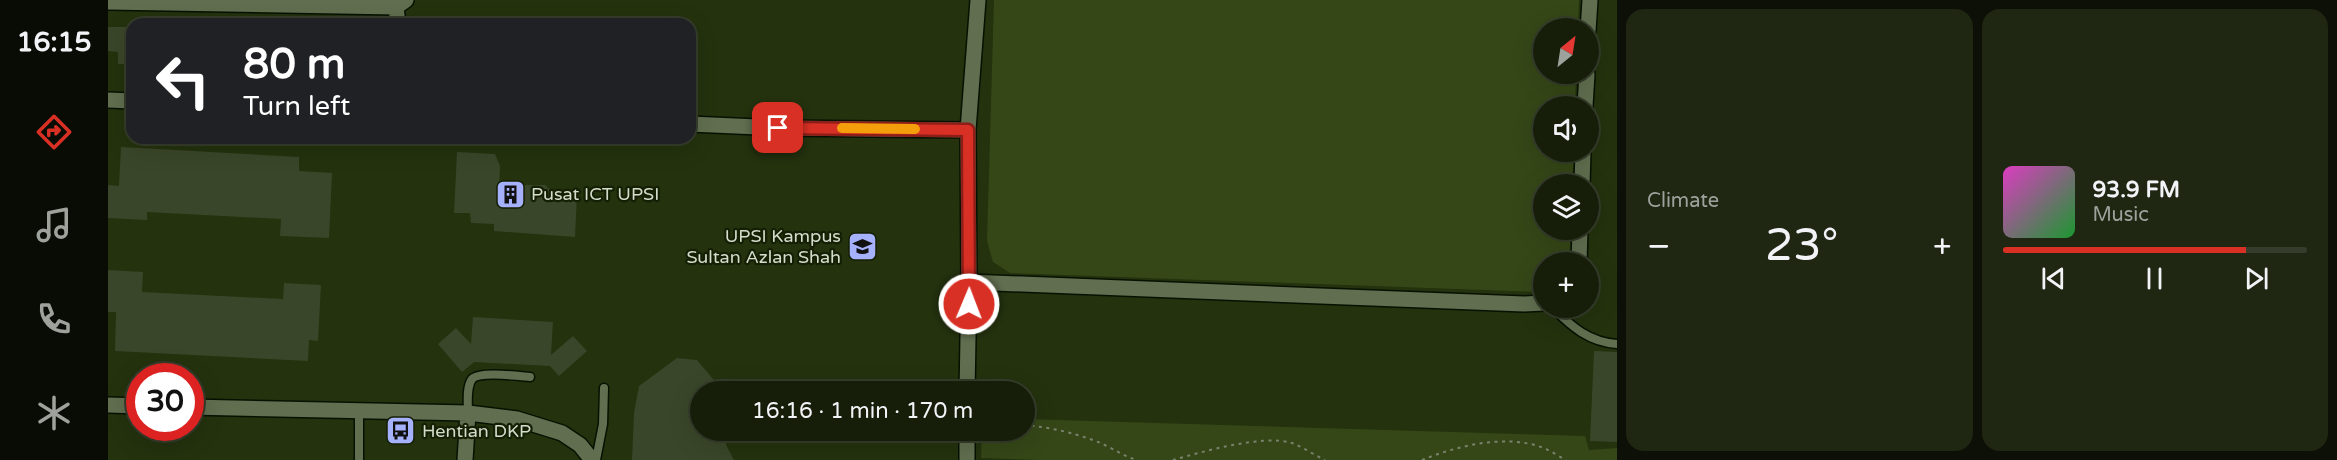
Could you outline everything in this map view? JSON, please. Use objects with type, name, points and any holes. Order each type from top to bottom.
[{"type":"street","points":[[967,381],[968,130],[978,0]]},
{"type":"street","points":[[1589,18],[1590,0]]},
{"type":"street","points":[[108,2],[401,4]]},
{"type":"street","points":[[108,100],[126,101]]},
{"type":"street","points":[[696,124],[778,128],[968,130]]},
{"type":"street","points":[[969,282],[1533,304]]},
{"type":"street","points":[[108,405],[126,406]]},
{"type":"street","points":[[204,407],[468,413],[517,419],[562,433],[580,445],[594,460]]},
{"type":"street","points":[[465,460],[468,413]]},
{"type":"street","points":[[967,441],[967,460]]},
{"type":"lane","points":[[1563,318],[1574,329],[1586,336],[1600,342],[1617,344]]},
{"type":"lane","points":[[468,413],[469,386],[472,379],[480,375],[530,377]]},
{"type":"lane","points":[[594,460],[603,424],[604,388]]},
{"type":"lane","points":[[359,411],[359,460]]},
{"type":"path","points":[[1035,426],[1048,427],[1099,442],[1120,454],[1137,460]]},
{"type":"path","points":[[1173,460],[1215,447],[1280,442],[1292,443],[1325,460]]},
{"type":"path","points":[[1422,460],[1457,448],[1497,442],[1533,445],[1551,451],[1566,460]]},
{"type":"shaded area","name":"UPSI Kampus Sultan Azlan Shah","points":[[108,0],[1617,0],[1617,460],[108,460]]},
{"type":"shaded area","points":[[994,0],[1579,0],[1578,18],[1533,18],[1533,84],[1576,84],[1575,96],[1533,96],[1533,162],[1573,162],[1573,174],[1533,174],[1533,240],[1570,240],[1570,252],[1533,252],[1533,292],[1010,273],[993,262],[987,241]]},
{"type":"shaded area","points":[[1035,419],[1585,436],[1589,450],[1617,448],[1617,460],[1038,460],[981,458],[982,441],[1035,441]]},
{"type":"building","points":[[108,27],[126,27],[126,64],[118,64],[118,52],[108,51]]},
{"type":"building","points":[[121,147],[299,157],[299,171],[332,173],[329,238],[280,236],[281,219],[147,212],[147,220],[108,218],[108,185],[119,186]]},
{"type":"building","name":"Pusat ICT UPSI","points":[[457,152],[495,154],[500,166],[499,191],[514,191],[525,185],[545,185],[553,193],[577,195],[575,237],[494,231],[494,224],[471,223],[470,213],[454,213]]},
{"type":"building","points":[[108,270],[143,272],[142,292],[283,299],[284,283],[321,285],[318,341],[309,340],[308,361],[115,351],[116,312],[108,312]]},
{"type":"building","points":[[473,317],[553,322],[551,355],[573,336],[587,351],[559,376],[550,366],[474,362],[462,372],[438,344],[456,328],[471,344]]},
{"type":"building","points":[[1594,351],[1617,352],[1617,442],[1590,441]]},
{"type":"building","points":[[677,358],[697,360],[715,381],[690,381],[690,441],[726,441],[734,460],[632,460],[634,413],[639,386]]},
{"type":"slow traffic","points":[[842,128],[915,129]]},
{"type":"place","name":"Pusat ICT UPSI","points":[[510,194]]},
{"type":"place","name":"UPSI Kampus Sultan Azlan Shah","points":[[862,246]]},
{"type":"place","name":"Hentian DKP","points":[[401,431]]},
{"type":"route","points":[[778,128],[968,130],[969,304]]}]
